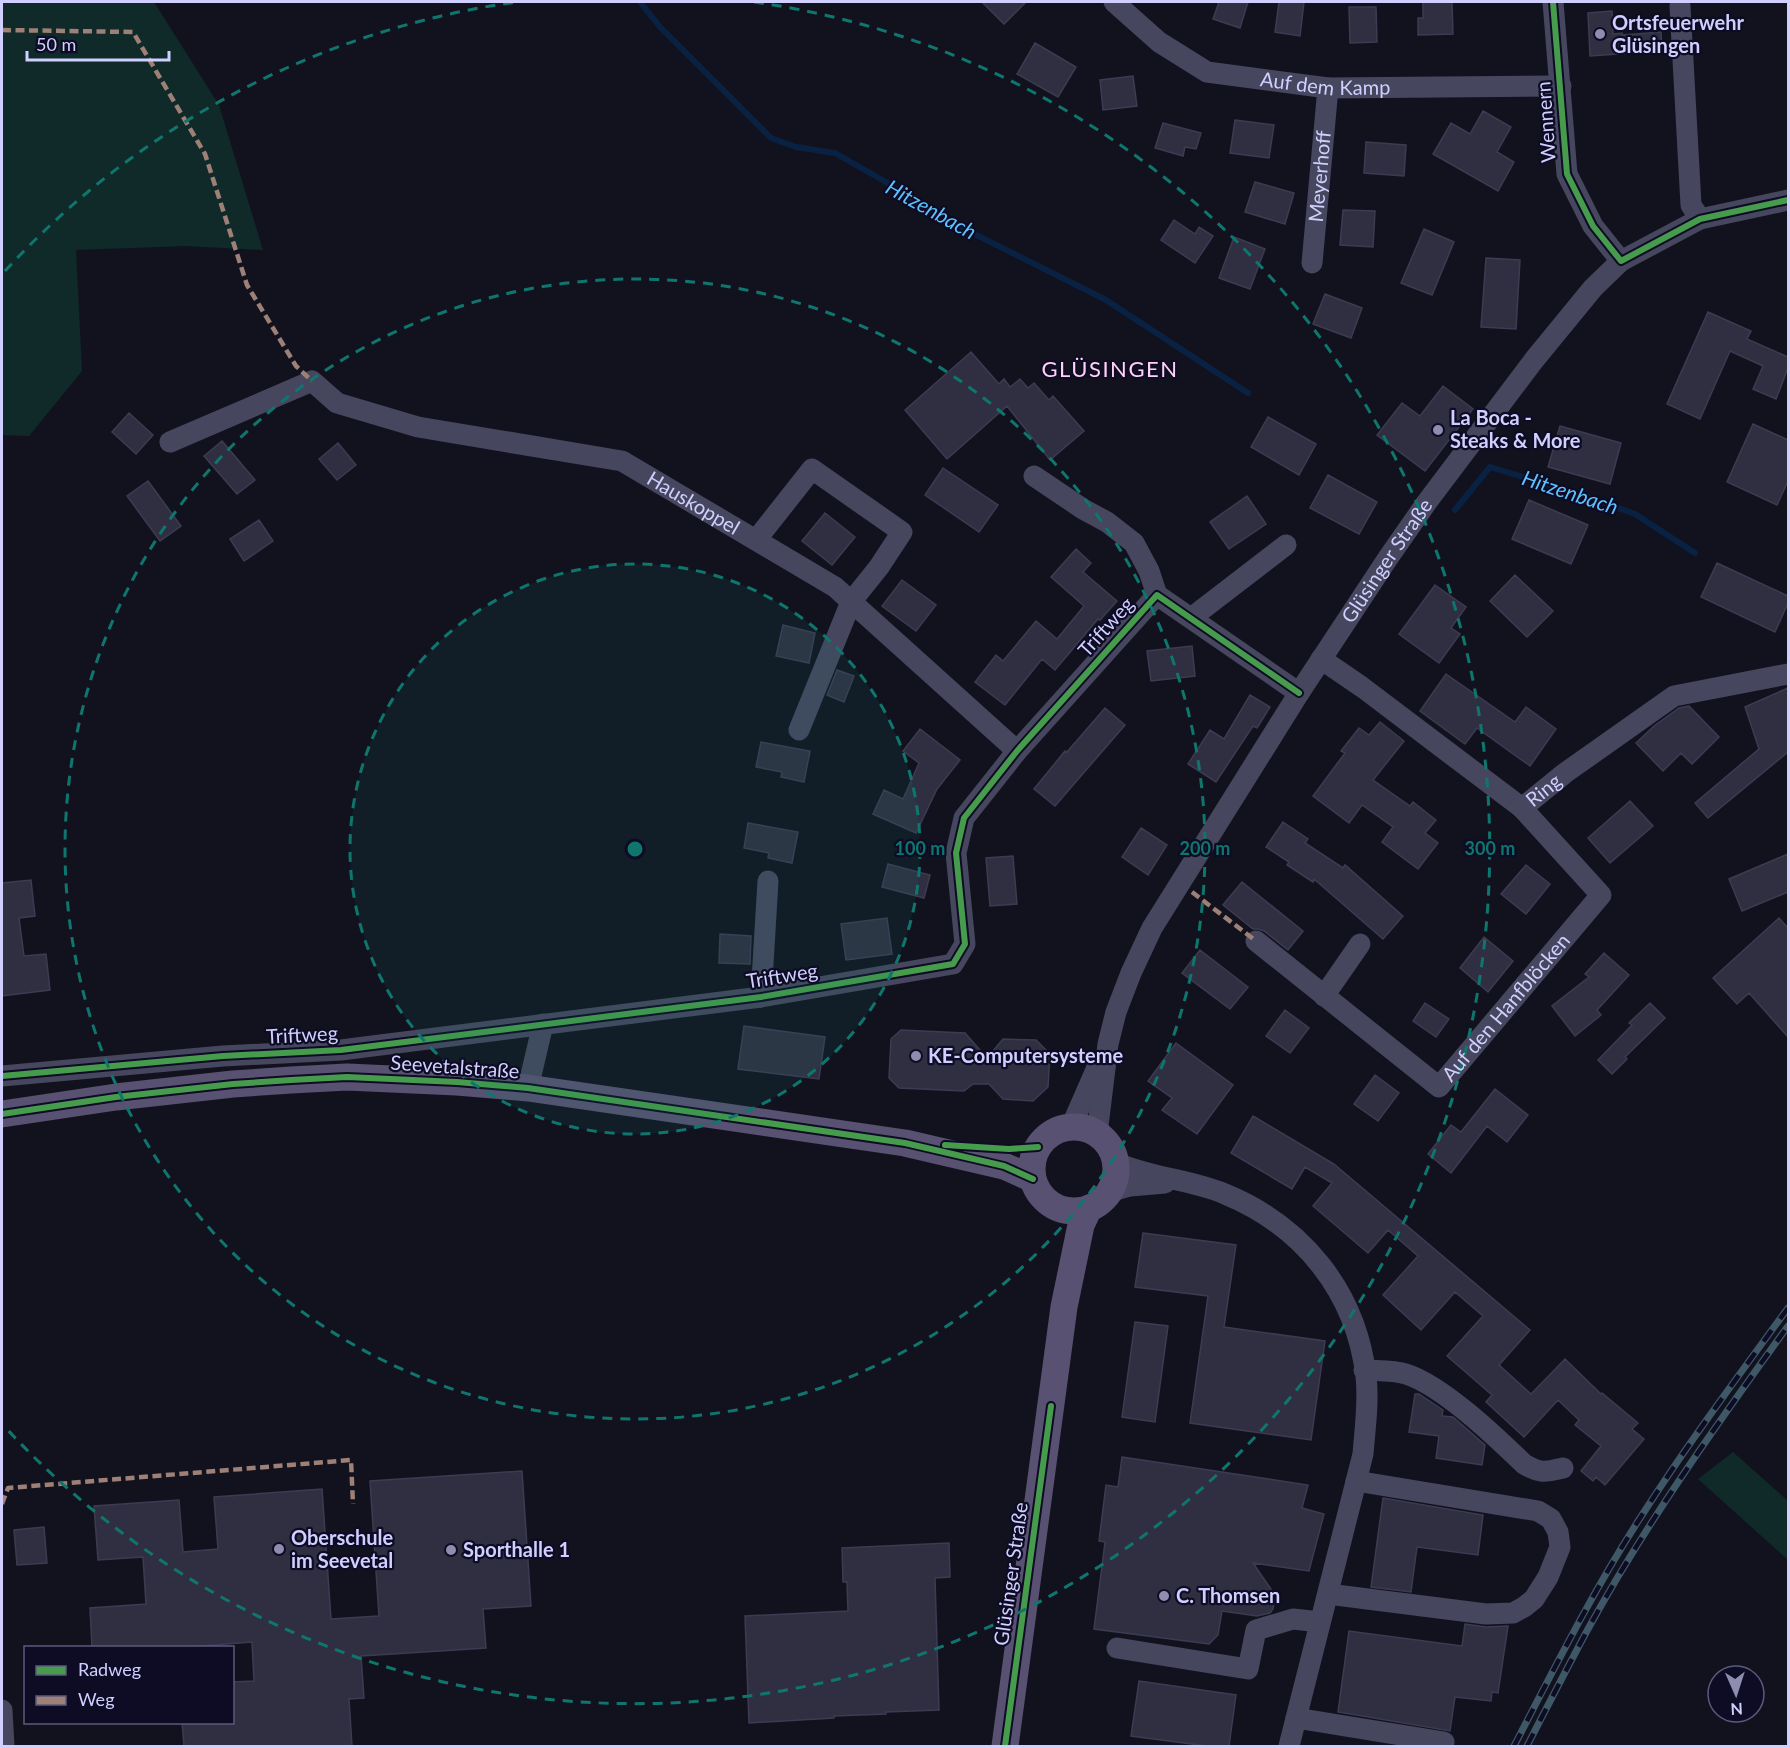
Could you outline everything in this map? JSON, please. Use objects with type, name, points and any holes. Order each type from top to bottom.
[{"type":"main road","name":"Seevetalstraße","points":[[2,1114],[116,1097],[233,1084],[347,1077],[398,1078],[528,1088],[905,1143],[1004,1166],[1033,1179]]},
{"type":"main road","points":[[1099,1200],[1079,1211],[1057,1208],[1046,1201],[1038,1191],[1033,1179],[1032,1168],[1038,1147],[1058,1130],[1071,1127],[1085,1129],[1097,1134],[1106,1142],[1115,1162]]},
{"type":"main road","name":"Seevetalstraße","points":[[905,1143],[1009,1149],[1038,1147]]},
{"type":"main road","name":"Glüsinger Straße","points":[[1005,1746],[1064,1307],[1082,1225],[1114,1183],[1115,1162]]},
{"type":"main road","name":"Glüsinger Straße","points":[[1057,1208],[1062,1228],[1064,1307]]},
{"type":"street","name":"Auf dem Kamp","points":[[1114,2],[1159,42],[1207,72],[1328,88],[1561,86]]},
{"type":"street","name":"Wennern","points":[[1553,2],[1567,174],[1593,226],[1622,261]]},
{"type":"street","points":[[1680,6],[1691,205],[1700,219]]},
{"type":"street","name":"Meyerhoff","points":[[1312,263],[1328,88]]},
{"type":"street","name":"Glüsinger Straße","points":[[1097,1134],[1108,1044],[1116,1012],[1152,928],[1299,693],[1388,558],[1527,369],[1593,288],[1622,261],[1700,219],[1788,200]]},
{"type":"street","name":"Hauskoppel","points":[[170,442],[312,381],[337,403],[418,427],[622,461],[835,587],[1017,751]]},
{"type":"street","points":[[756,540],[812,469],[902,532],[879,567],[851,602],[799,730]]},
{"type":"street","points":[[1034,476],[1107,522],[1134,543],[1149,571],[1157,595]]},
{"type":"street","points":[[1191,618],[1286,545]]},
{"type":"street","name":"Triftweg","points":[[2,1076],[223,1056],[341,1050],[762,997],[953,964],[965,944],[956,853],[964,818],[1017,751],[1157,595],[1299,693]]},
{"type":"street","name":"Ring","points":[[1321,659],[1362,687],[1522,808],[1565,773],[1674,696],[1788,674]]},
{"type":"street","name":"Auf den Hanfblöcken","points":[[1256,941],[1439,1087],[1601,895],[1522,808]]},
{"type":"street","points":[[762,997],[768,881]]},
{"type":"street","points":[[1324,996],[1360,944]]},
{"type":"street","points":[[528,1088],[543,1024]]},
{"type":"street","name":"Glüsinger Straße","points":[[1071,1127],[1108,1044]]},
{"type":"street","points":[[1115,1162],[1128,1168],[1226,1195],[1259,1212],[1291,1234],[1313,1255],[1335,1284],[1349,1312],[1360,1348],[1364,1370],[1366,1419],[1363,1454],[1289,1746]]},
{"type":"street","points":[[1099,1200],[1130,1186],[1183,1182]]},
{"type":"street","points":[[1364,1370],[1394,1371],[1416,1378],[1451,1401],[1534,1471],[1545,1472],[1563,1468]]},
{"type":"street","points":[[1328,1594],[1486,1614],[1513,1613],[1534,1599],[1548,1577],[1560,1547],[1558,1532],[1551,1519],[1538,1511],[1356,1480]]},
{"type":"street","points":[[1117,1648],[1248,1669],[1256,1630],[1293,1619],[1320,1622]]},
{"type":"street","points":[[2,1710],[4,1746]]},
{"type":"street","points":[[1296,1718],[1444,1742]]},
{"type":"green space","points":[[2,2],[154,2],[219,105],[263,250],[186,246],[76,250],[82,371],[29,436],[2,435]]},
{"type":"green space","points":[[1733,1452],[1788,1501],[1788,1560],[1698,1479]]},
{"type":"building","points":[[982,2],[1026,2],[1004,24]]},
{"type":"building","points":[[1219,2],[1248,2],[1240,28],[1213,19]]},
{"type":"building","points":[[1279,2],[1304,2],[1300,36],[1275,32]]},
{"type":"building","points":[[1423,2],[1452,2],[1453,34],[1418,35],[1418,18],[1423,18]]},
{"type":"building","points":[[1349,7],[1376,7],[1377,42],[1350,43]]},
{"type":"building","points":[[1612,11],[1613,34],[1661,32],[1662,51],[1590,56],[1588,13]]},
{"type":"building","points":[[1035,43],[1076,67],[1058,97],[1017,74]]},
{"type":"building","points":[[1133,76],[1137,106],[1103,110],[1100,80]]},
{"type":"building","points":[[1483,111],[1511,127],[1497,152],[1514,162],[1498,191],[1433,154],[1451,123],[1470,134]]},
{"type":"building","points":[[1235,120],[1274,125],[1269,158],[1230,153]]},
{"type":"building","points":[[1163,123],[1201,133],[1196,149],[1185,147],[1183,156],[1155,148]]},
{"type":"building","points":[[1366,142],[1406,145],[1404,176],[1364,173]]},
{"type":"building","points":[[1255,182],[1294,193],[1285,224],[1245,212]]},
{"type":"building","points":[[1343,210],[1375,211],[1373,247],[1340,245]]},
{"type":"building","points":[[1174,220],[1195,234],[1199,227],[1213,236],[1195,263],[1161,240]]},
{"type":"building","points":[[1424,229],[1454,242],[1432,295],[1401,283]]},
{"type":"building","points":[[1234,237],[1265,249],[1250,289],[1219,278]]},
{"type":"building","points":[[1486,258],[1520,260],[1516,329],[1481,327]]},
{"type":"building","points":[[1325,294],[1362,308],[1351,338],[1313,324]]},
{"type":"building","points":[[1708,312],[1751,331],[1747,339],[1788,357],[1788,368],[1776,399],[1753,389],[1763,366],[1730,351],[1700,419],[1667,404]]},
{"type":"building","points":[[971,352],[999,384],[1004,379],[1010,387],[1020,379],[1028,388],[1034,383],[1049,400],[1053,396],[1084,431],[1050,460],[1007,406],[947,459],[905,410]]},
{"type":"building","points":[[1443,386],[1473,409],[1425,471],[1377,435],[1402,403],[1420,416]]},
{"type":"building","points":[[129,413],[153,435],[136,454],[112,432]]},
{"type":"building","points":[[1268,417],[1316,444],[1299,475],[1251,447]]},
{"type":"building","points":[[1753,424],[1788,440],[1788,481],[1777,505],[1727,482]]},
{"type":"building","points":[[1560,426],[1621,443],[1610,484],[1548,467]]},
{"type":"building","points":[[222,441],[255,480],[237,494],[204,456]]},
{"type":"building","points":[[338,443],[356,465],[337,480],[319,459]]},
{"type":"building","points":[[943,468],[998,505],[979,532],[925,495]]},
{"type":"building","points":[[1328,475],[1377,502],[1359,534],[1310,508]]},
{"type":"building","points":[[148,481],[181,526],[160,541],[127,496]]},
{"type":"building","points":[[1247,496],[1266,524],[1229,549],[1210,522]]},
{"type":"building","points":[[1529,500],[1588,525],[1571,564],[1512,539]]},
{"type":"building","points":[[825,513],[855,537],[832,565],[802,541]]},
{"type":"building","points":[[259,520],[273,541],[244,561],[230,539]]},
{"type":"building","points":[[1076,549],[1091,563],[1083,572],[1117,601],[1100,620],[1098,619],[1055,670],[1042,659],[1005,705],[975,682],[996,655],[1003,661],[1036,621],[1057,639],[1084,606],[1051,577]]},
{"type":"building","points":[[1717,563],[1788,596],[1788,603],[1775,632],[1701,597]]},
{"type":"building","points":[[1515,575],[1553,611],[1527,637],[1490,601]]},
{"type":"building","points":[[902,580],[936,605],[916,631],[882,606]]},
{"type":"building","points":[[1435,585],[1466,607],[1451,628],[1460,634],[1439,663],[1399,634]]},
{"type":"building","points":[[783,625],[815,633],[809,663],[776,656]]},
{"type":"building","points":[[1192,646],[1195,676],[1151,681],[1147,651]]},
{"type":"building","points":[[837,670],[854,676],[844,702],[827,695]]},
{"type":"building","points":[[1446,674],[1515,722],[1526,707],[1556,729],[1530,766],[1477,728],[1465,744],[1420,711]]},
{"type":"building","points":[[1788,688],[1788,752],[1708,818],[1695,803],[1759,749],[1745,707]]},
{"type":"building","points":[[1250,695],[1270,707],[1257,728],[1253,726],[1216,782],[1188,764],[1210,730],[1224,739]]},
{"type":"building","points":[[1689,706],[1719,737],[1692,764],[1681,753],[1663,771],[1636,743],[1654,726],[1679,708]]},
{"type":"building","points":[[1105,708],[1125,725],[1055,806],[1034,789]]},
{"type":"building","points":[[1380,722],[1404,741],[1373,780],[1410,806],[1413,802],[1436,820],[1425,833],[1438,843],[1418,869],[1382,842],[1393,827],[1362,805],[1349,823],[1313,796],[1345,753],[1341,751],[1359,728],[1369,735]]},
{"type":"building","points":[[920,729],[960,760],[937,789],[916,833],[873,814],[884,790],[903,799],[919,763],[903,751]]},
{"type":"building","points":[[761,742],[810,751],[804,782],[781,777],[782,772],[756,767]]},
{"type":"building","points":[[1630,801],[1653,826],[1610,863],[1588,838]]},
{"type":"building","points":[[1283,822],[1308,839],[1305,843],[1343,868],[1345,865],[1403,916],[1383,939],[1314,879],[1313,882],[1287,865],[1289,862],[1266,847]]},
{"type":"building","points":[[748,823],[798,832],[792,863],[768,858],[769,853],[744,848]]},
{"type":"building","points":[[1141,828],[1167,845],[1148,875],[1122,857]]},
{"type":"building","points":[[1788,854],[1788,892],[1742,911],[1729,879]]},
{"type":"building","points":[[1013,856],[1017,904],[990,906],[986,858]]},
{"type":"building","points":[[888,864],[930,875],[924,898],[882,887]]},
{"type":"building","points":[[1526,865],[1550,884],[1526,914],[1501,894]]},
{"type":"building","points":[[31,880],[35,916],[19,918],[24,956],[46,954],[50,990],[2,996],[2,883]]},
{"type":"building","points":[[1242,882],[1303,931],[1288,950],[1264,931],[1253,929],[1223,905]]},
{"type":"building","points":[[887,918],[892,954],[846,960],[841,924]]},
{"type":"building","points":[[1779,918],[1788,928],[1788,1037],[1749,993],[1737,1004],[1713,978]]},
{"type":"building","points":[[720,934],[751,936],[750,964],[719,963]]},
{"type":"building","points":[[1484,937],[1513,961],[1488,992],[1460,968]]},
{"type":"building","points":[[1200,950],[1248,987],[1230,1009],[1182,973]]},
{"type":"building","points":[[1604,953],[1629,975],[1597,1010],[1601,1015],[1575,1036],[1552,1006],[1589,977],[1585,974]]},
{"type":"building","points":[[1425,1003],[1449,1019],[1436,1037],[1413,1021]]},
{"type":"building","points":[[1650,1003],[1665,1018],[1625,1057],[1627,1059],[1612,1074],[1598,1060],[1632,1025],[1629,1023]]},
{"type":"building","points":[[1285,1010],[1309,1028],[1290,1053],[1266,1036]]},
{"type":"building","points":[[744,1026],[825,1037],[819,1079],[738,1069]]},
{"type":"building","points":[[901,1030],[965,1033],[987,1058],[1003,1039],[1036,1040],[1050,1054],[1048,1087],[1033,1101],[1003,1099],[989,1084],[973,1084],[964,1091],[899,1088],[889,1078],[891,1039]]},
{"type":"building","points":[[1176,1043],[1233,1085],[1197,1134],[1162,1110],[1172,1098],[1148,1081]]},
{"type":"building","points":[[1375,1075],[1399,1093],[1378,1121],[1354,1104]]},
{"type":"building","points":[[1495,1089],[1528,1115],[1507,1142],[1487,1126],[1451,1173],[1428,1154],[1451,1125],[1461,1132]]},
{"type":"building","points":[[1253,1116],[1334,1164],[1530,1330],[1499,1365],[1531,1394],[1565,1359],[1601,1394],[1638,1423],[1632,1429],[1644,1439],[1605,1485],[1596,1477],[1593,1481],[1581,1471],[1601,1446],[1575,1425],[1579,1420],[1558,1400],[1524,1437],[1486,1402],[1492,1395],[1447,1356],[1483,1316],[1455,1292],[1421,1330],[1383,1295],[1418,1256],[1388,1230],[1368,1253],[1313,1206],[1332,1183],[1305,1167],[1292,1189],[1231,1153]]},
{"type":"building","points":[[1143,1233],[1236,1245],[1224,1327],[1325,1341],[1311,1440],[1190,1423],[1208,1296],[1135,1287]]},
{"type":"building","points":[[1135,1322],[1168,1326],[1155,1422],[1122,1417]]},
{"type":"building","points":[[1415,1394],[1419,1394],[1443,1410],[1442,1416],[1453,1417],[1485,1445],[1482,1465],[1436,1458],[1439,1436],[1409,1432]]},
{"type":"building","points":[[1122,1457],[1308,1485],[1302,1508],[1324,1514],[1309,1571],[1253,1563],[1275,1595],[1273,1609],[1270,1613],[1257,1616],[1222,1611],[1218,1635],[1209,1644],[1094,1629],[1105,1542],[1099,1541],[1106,1485],[1118,1487]]},
{"type":"building","points":[[522,1471],[531,1606],[483,1609],[486,1648],[361,1656],[364,1698],[349,1699],[352,1746],[184,1746],[182,1724],[234,1724],[234,1682],[254,1681],[252,1642],[202,1646],[92,1646],[90,1608],[146,1604],[143,1557],[98,1560],[94,1506],[179,1500],[183,1552],[218,1549],[214,1497],[322,1489],[331,1619],[379,1616],[370,1481]]},
{"type":"building","points":[[1383,1498],[1483,1515],[1478,1555],[1417,1547],[1411,1592],[1371,1587]]},
{"type":"building","points":[[44,1527],[47,1563],[17,1565],[14,1530]]},
{"type":"building","points":[[949,1543],[950,1577],[935,1578],[939,1710],[749,1723],[745,1616],[848,1611],[847,1582],[843,1582],[842,1548]]},
{"type":"building","points":[[1465,1624],[1486,1627],[1508,1626],[1498,1693],[1492,1692],[1491,1701],[1455,1697],[1450,1731],[1338,1712],[1349,1631],[1462,1646]]},
{"type":"building","points":[[1139,1681],[1236,1695],[1229,1746],[1207,1746],[1131,1736]]},
{"type":"waterway","name":"Hitzenbach","points":[[640,2],[660,27],[771,138],[796,147],[835,153],[886,182],[921,207],[1106,300],[1248,393]]},
{"type":"waterway","name":"Hitzenbach","points":[[1455,510],[1490,467],[1583,495],[1635,514],[1695,553]]},
{"type":"railway","points":[[1514,1746],[1576,1628],[1626,1540],[1696,1434],[1788,1308]]},
{"type":"railway","points":[[1527,1746],[1588,1629],[1658,1512],[1788,1326]]},
{"type":"marked path","points":[[2,30],[133,32],[205,154],[247,285],[296,366],[312,381]]},
{"type":"marked path","points":[[1192,892],[1256,941]]},
{"type":"marked path","points":[[2,1504],[8,1488],[351,1460],[353,1504]]},
{"type":"cycle path","points":[[1553,2],[1567,174],[1593,226],[1621,261],[1700,219],[1788,200]]},
{"type":"cycle path","points":[[2,1076],[223,1056],[341,1050],[761,997],[953,964],[965,944],[956,853],[964,818],[1017,751],[1157,595],[1299,693]]},
{"type":"cycle path","points":[[2,1114],[116,1097],[233,1084],[347,1077],[457,1082],[528,1088],[905,1143],[1004,1166],[1033,1179]]},
{"type":"cycle path","points":[[945,1145],[1009,1149],[1038,1147]]},
{"type":"cycle path","points":[[1005,1746],[1051,1406]]},
{"type":"place","name":"Ortsfeuerwehr Glüsingen","points":[[1600,34]]},
{"type":"place","name":"La Boca - Steaks & More","points":[[1438,430]]},
{"type":"place","name":"KE-Computersysteme","points":[[916,1056]]},
{"type":"place","name":"Oberschule im Seevetal","points":[[279,1549]]},
{"type":"place","name":"Sporthalle 1","points":[[451,1550]]},
{"type":"place","name":"C. Thomsen","points":[[1164,1596]]},
{"type":"district","name":"GLÜSINGEN","points":[[1110,369]]}]
